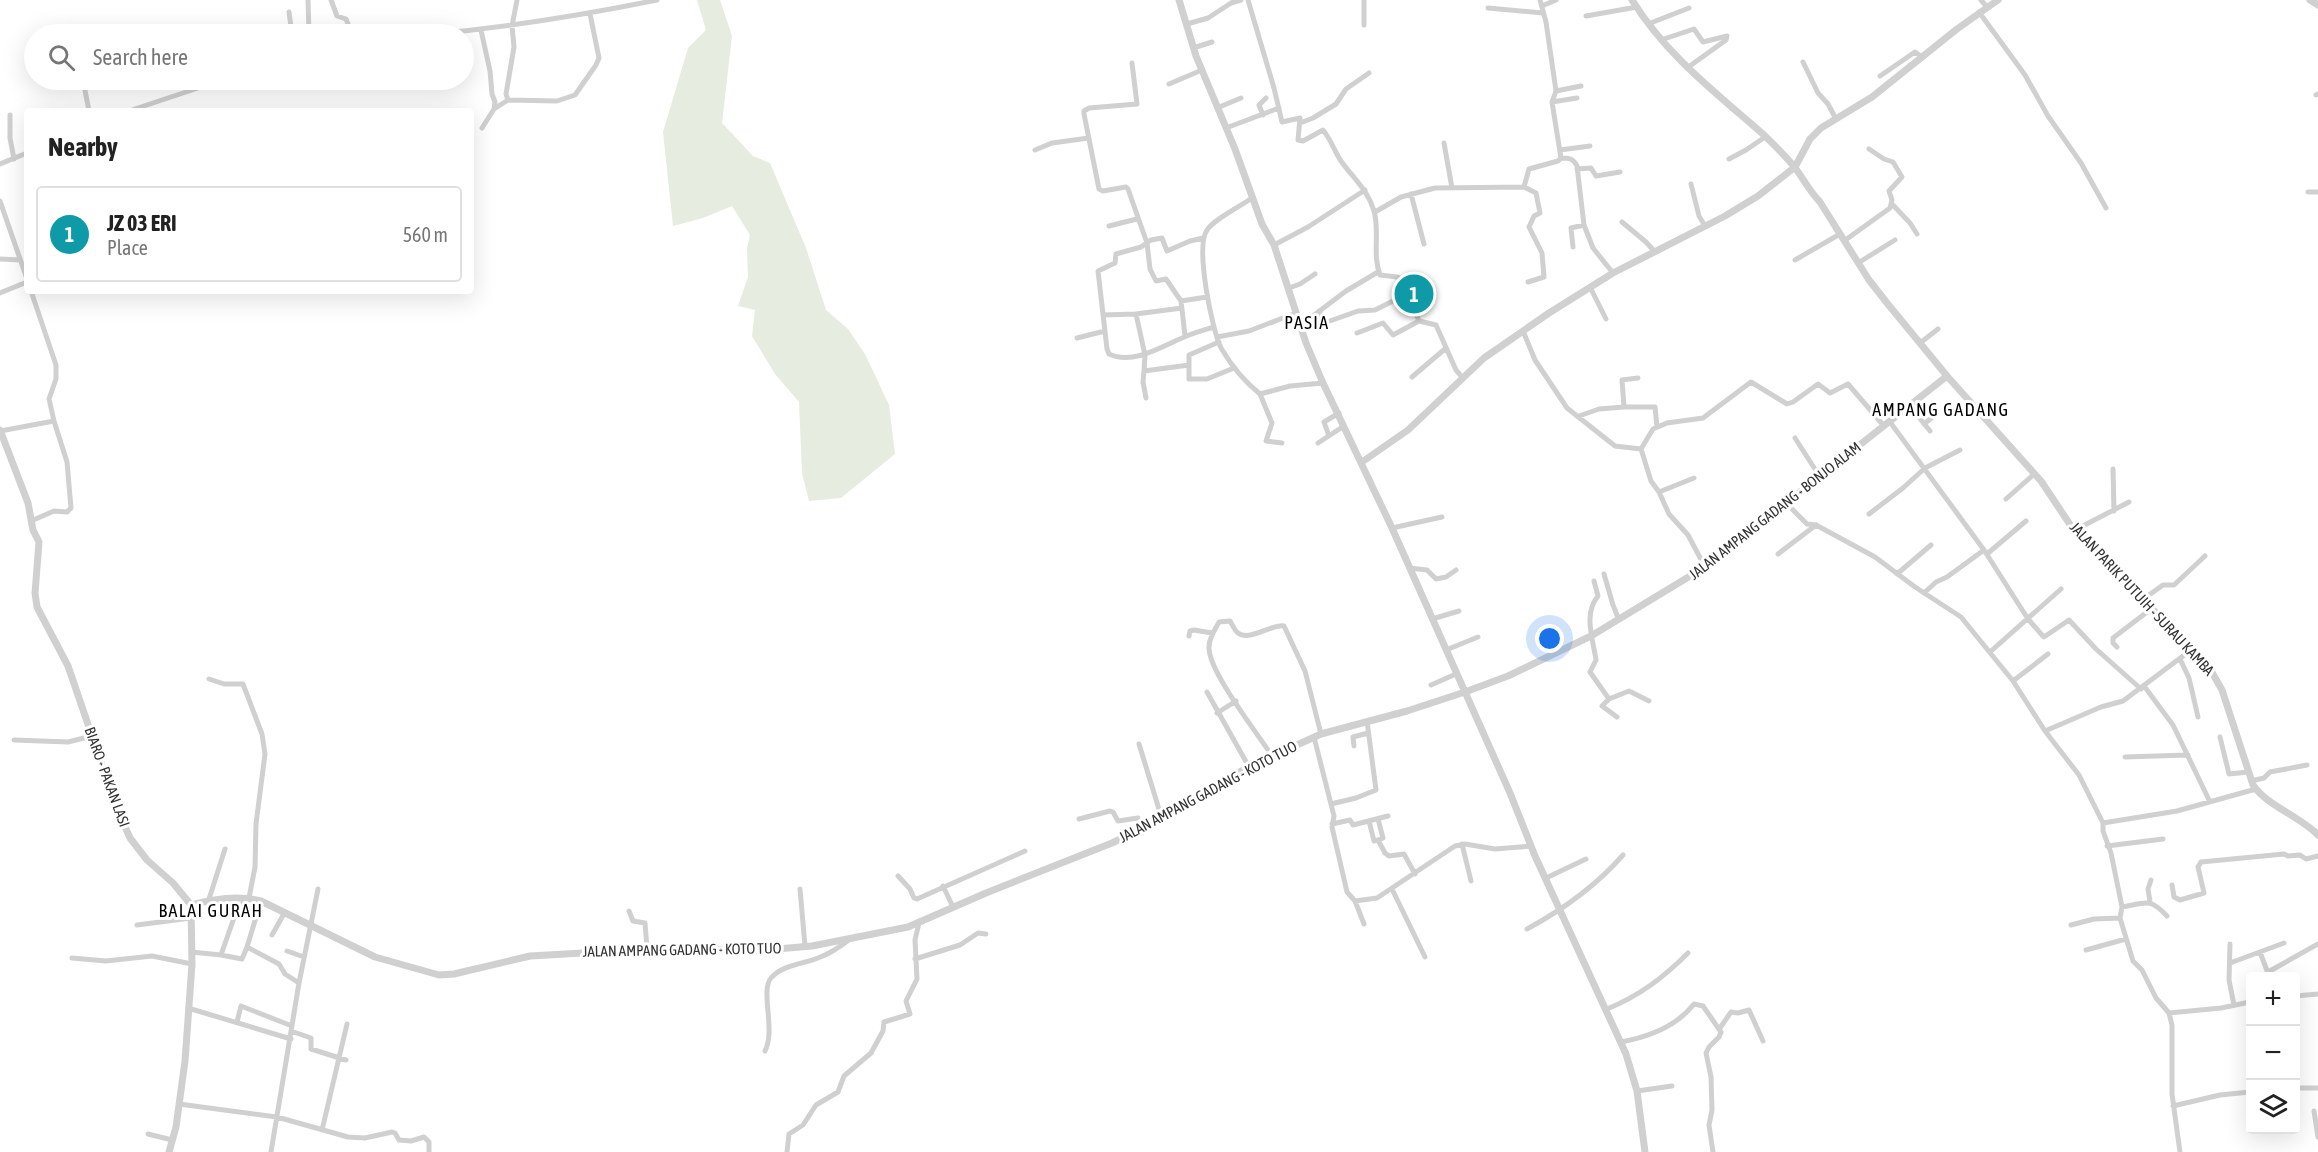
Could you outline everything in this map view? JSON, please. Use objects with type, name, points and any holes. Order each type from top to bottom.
[{"type":"street","points":[[308,0],[309,24]]},
{"type":"street","points":[[331,0],[337,16],[346,19],[348,24]]},
{"type":"street","points":[[508,100],[506,94],[514,47],[512,26],[517,0]]},
{"type":"street","points":[[474,31],[590,14],[657,0]]},
{"type":"street","points":[[1179,0],[1193,48],[1262,224],[1274,245],[1296,313],[1323,383],[1392,528],[1510,793],[1531,846],[1621,1042],[1637,1091],[1645,1152]]},
{"type":"street","points":[[1187,24],[1208,18],[1231,3],[1241,0]]},
{"type":"street","points":[[1248,0],[1282,122],[1298,118],[1300,123],[1297,138],[1303,141],[1323,130],[1332,141],[1340,160],[1365,190],[1375,212],[1378,272],[1383,276],[1400,277],[1419,321]]},
{"type":"street","points":[[1364,0],[1364,25]]},
{"type":"street","points":[[1556,0],[1541,3],[1556,91],[1552,102],[1561,158]]},
{"type":"street","points":[[1586,16],[1642,0]]},
{"type":"street","points":[[1981,0],[1987,7]]},
{"type":"street","points":[[1362,462],[1408,430],[1484,358],[1523,331],[1613,273],[1742,207],[1795,167],[1815,133],[1872,97],[1979,12],[1998,0]]},
{"type":"street","points":[[2310,0],[2318,5]]},
{"type":"street","name":"JALAN PARIK PUTUIH - SURAU KAMBA","points":[[1634,4],[1661,40],[1687,68],[1765,137],[1795,167],[1858,263],[1920,344],[2052,494],[2075,530],[2210,667],[2218,683],[2251,781],[2256,789],[2300,819],[2318,835]]},
{"type":"street","points":[[1488,8],[1543,13]]},
{"type":"street","points":[[1648,24],[1689,8]]},
{"type":"street","points":[[289,12],[291,24]]},
{"type":"street","points":[[1979,12],[2025,75],[2048,116],[2081,162],[2106,208]]},
{"type":"street","points":[[494,109],[508,100],[554,101],[577,93],[599,58],[590,14]]},
{"type":"street","points":[[1661,40],[1694,29],[1703,42],[1715,37],[1727,36],[1726,40],[1687,68]]},
{"type":"street","points":[[481,30],[495,102],[494,109],[482,128]]},
{"type":"street","points":[[1193,48],[1212,42]]},
{"type":"street","points":[[1880,76],[1915,52],[1922,57]]},
{"type":"street","points":[[1803,62],[1818,93],[1828,104],[1836,119]]},
{"type":"street","points":[[1132,63],[1137,104],[1086,109],[1084,114],[1098,189],[1103,191],[1126,187],[1147,243],[1150,269],[1156,281],[1166,279],[1181,301],[1185,336]]},
{"type":"street","points":[[1169,84],[1202,70]]},
{"type":"street","points":[[1300,123],[1336,104],[1346,89],[1369,73]]},
{"type":"street","points":[[1556,91],[1581,86]]},
{"type":"street","points":[[85,90],[88,108]]},
{"type":"street","points":[[138,108],[192,90]]},
{"type":"street","points":[[1217,108],[1241,98]]},
{"type":"street","points":[[1263,115],[1260,103],[1266,98]]},
{"type":"street","points":[[1552,102],[1577,98]]},
{"type":"street","points":[[1226,128],[1279,108]]},
{"type":"street","points":[[10,115],[10,138],[14,159]]},
{"type":"street","points":[[1729,159],[1765,137]]},
{"type":"street","points":[[1035,150],[1052,143],[1089,138]]},
{"type":"street","points":[[1444,143],[1452,188]]},
{"type":"street","points":[[1560,150],[1590,146]]},
{"type":"street","points":[[1869,149],[1893,162],[1902,177],[1889,191],[1892,204],[1917,234]]},
{"type":"street","points":[[0,165],[24,154]]},
{"type":"street","points":[[1524,187],[1527,170],[1558,161],[1561,158],[1574,160],[1584,225],[1593,248],[1613,273]]},
{"type":"street","points":[[1577,169],[1588,167],[1596,176],[1620,172]]},
{"type":"street","points":[[1691,184],[1699,216],[1705,226]]},
{"type":"street","points":[[1375,212],[1395,200],[1436,188],[1524,187],[1536,193],[1540,213],[1534,216],[1529,227],[1542,253],[1544,277],[1528,282]]},
{"type":"street","points":[[1274,245],[1308,227],[1365,190]]},
{"type":"street","points":[[2308,192],[2318,192]]},
{"type":"street","points":[[1411,194],[1424,244]]},
{"type":"street","points":[[1252,198],[1212,225],[1203,238],[1207,297],[1218,339],[1234,368],[1260,394],[1272,423],[1266,441],[1282,443]]},
{"type":"street","points":[[0,201],[24,272]]},
{"type":"street","points":[[1844,242],[1892,204]]},
{"type":"street","points":[[1109,226],[1137,219]]},
{"type":"street","points":[[1622,222],[1655,252]]},
{"type":"street","points":[[1572,247],[1571,228],[1584,225]]},
{"type":"street","points":[[1795,260],[1840,234]]},
{"type":"street","points":[[1203,238],[1167,251],[1162,238],[1116,254],[1114,263],[1098,271],[1107,349],[1111,356],[1145,355],[1185,336],[1214,327]]},
{"type":"street","points":[[1858,263],[1894,240]]},
{"type":"street","points":[[0,259],[20,260]]},
{"type":"street","points":[[1301,325],[1346,291],[1378,272]]},
{"type":"street","points":[[1288,288],[1316,274]]},
{"type":"street","points":[[0,294],[24,282]]},
{"type":"street","points":[[1590,287],[1606,319]]},
{"type":"street","points":[[31,521],[54,511],[67,512],[71,508],[67,462],[49,399],[56,379],[56,365],[32,294]]},
{"type":"street","points":[[1319,311],[1323,320],[1327,322],[1358,311],[1375,310],[1407,294]]},
{"type":"street","points":[[1181,301],[1207,297]]},
{"type":"street","points":[[1103,315],[1136,314],[1182,308]]},
{"type":"street","points":[[1234,368],[1207,379],[1193,381],[1188,377],[1191,352],[1205,349],[1218,339],[1249,331],[1296,313]]},
{"type":"street","points":[[1136,314],[1145,355],[1143,382],[1146,398]]},
{"type":"street","points":[[1357,333],[1383,323],[1393,335],[1419,321],[1436,325],[1462,377]]},
{"type":"street","points":[[1920,344],[1938,329]]},
{"type":"street","points":[[1077,338],[1105,331]]},
{"type":"street","points":[[1523,331],[1535,360],[1565,405],[1615,446],[1641,449]]},
{"type":"street","points":[[1412,377],[1446,348]]},
{"type":"street","points":[[1144,371],[1189,365]]},
{"type":"street","name":"JALAN AMPANG GADANG - BONJO ALAM","points":[[1465,692],[1508,676],[1591,636],[1705,567],[1947,376]]},
{"type":"street","points":[[1624,407],[1622,380],[1638,378]]},
{"type":"street","points":[[1705,567],[1688,535],[1669,514],[1649,476],[1641,449],[1650,432],[1667,423],[1703,418],[1750,382],[1787,404],[1818,384],[1830,393],[1848,384],[1925,468],[1985,552],[2028,619],[2044,636],[2069,620],[2096,649],[2142,687],[2173,724],[2210,802]]},
{"type":"street","points":[[1260,394],[1290,386],[1323,383]]},
{"type":"street","points":[[1910,406],[1930,431]]},
{"type":"street","points":[[1579,416],[1599,409],[1655,407],[1657,427]]},
{"type":"street","points":[[1329,436],[1324,422],[1339,413]]},
{"type":"street","points":[[1924,424],[1935,415]]},
{"type":"street","points":[[0,431],[54,421]]},
{"type":"street","points":[[1317,443],[1344,426]]},
{"type":"street","name":"BIARO - PAKAN LASI","points":[[0,431],[28,503],[33,530],[39,542],[35,593],[37,607],[68,666],[117,809],[130,838],[147,860],[173,883],[191,905]]},
{"type":"street","points":[[1795,438],[1820,477]]},
{"type":"street","points":[[1869,514],[1903,489],[1925,468],[1960,450]]},
{"type":"street","points":[[2113,469],[2114,511]]},
{"type":"street","points":[[2006,499],[2033,475]]},
{"type":"street","points":[[1659,492],[1694,478]]},
{"type":"street","points":[[2075,530],[2129,502]]},
{"type":"street","points":[[1787,504],[1807,524],[1816,525],[1875,557],[1961,617],[2013,681],[2045,731],[2079,775],[2103,823],[2122,907],[2120,918],[2133,961],[2142,970],[2156,998],[2169,1013],[2174,1040],[2173,1106],[2180,1152]]},
{"type":"street","points":[[1392,528],[1442,517]]},
{"type":"street","points":[[1924,593],[1936,582],[1985,552],[2026,521]]},
{"type":"street","points":[[1778,554],[1816,525]]},
{"type":"street","points":[[1897,574],[1931,545]]},
{"type":"street","points":[[2142,600],[2163,585],[2174,585],[2205,556]]},
{"type":"street","points":[[1409,568],[1427,570],[1436,579],[1446,577],[1455,570]]},
{"type":"street","points":[[1604,574],[1619,620]]},
{"type":"street","points":[[1594,581],[1598,596],[1592,604],[1591,636],[1596,660],[1590,672],[1610,699]]},
{"type":"street","points":[[1990,652],[2061,589]]},
{"type":"street","points":[[2117,648],[2113,643],[2113,638],[2151,609]]},
{"type":"street","points":[[1432,619],[1459,611]]},
{"type":"street","points":[[1272,756],[1209,655],[1212,633],[1221,621],[1230,621],[1237,633],[1241,634],[1260,633],[1283,625],[1305,671],[1334,816],[1332,824],[1347,892],[1355,900],[1364,924]]},
{"type":"street","points":[[1188,636],[1190,631],[1194,630],[1212,633]]},
{"type":"street","points":[[1446,650],[1478,637]]},
{"type":"street","points":[[2045,731],[2122,700],[2191,650]]},
{"type":"street","points":[[2013,681],[2048,654]]},
{"type":"street","points":[[2180,659],[2190,678],[2198,717]]},
{"type":"street","points":[[1431,685],[1456,674]]},
{"type":"street","points":[[209,679],[224,684],[243,684],[262,734],[265,754],[256,824],[255,867],[247,898],[236,912],[221,955]]},
{"type":"street","points":[[1617,717],[1602,706],[1626,691],[1649,701]]},
{"type":"street","points":[[1207,692],[1249,767]]},
{"type":"street","name":"JALAN AMPANG GADANG - KOTO TUO","points":[[191,905],[209,899],[230,897],[261,901],[384,960],[440,975],[530,956],[647,948],[752,951],[805,946],[898,930],[919,923],[1143,829],[1214,785],[1317,735],[1465,692]]},
{"type":"street","points":[[1218,713],[1236,701]]},
{"type":"street","points":[[1331,804],[1376,790],[1367,721]]},
{"type":"street","points":[[1354,746],[1353,737],[1368,733]]},
{"type":"street","points":[[14,740],[68,742],[92,736]]},
{"type":"street","points":[[2220,737],[2228,772],[2233,775],[2248,772]]},
{"type":"street","points":[[1139,744],[1162,819]]},
{"type":"street","points":[[2125,758],[2188,755]]},
{"type":"street","points":[[2251,781],[2264,778],[2270,772],[2307,765]]},
{"type":"street","points":[[2103,823],[2177,811],[2256,789]]},
{"type":"street","points":[[1079,819],[1112,811],[1118,821],[1138,819],[1143,829]]},
{"type":"street","points":[[1332,824],[1350,820],[1353,825],[1388,816]]},
{"type":"street","points":[[1369,821],[1374,841],[1383,838],[1378,819]]},
{"type":"street","points":[[2107,846],[2163,839]]},
{"type":"street","points":[[1378,840],[1388,855],[1392,857],[1404,855],[1415,874]]},
{"type":"street","points":[[1355,900],[1377,898],[1452,847],[1462,844],[1495,849],[1531,846]]},
{"type":"street","points":[[1462,844],[1471,881]]},
{"type":"street","points":[[209,899],[225,849]]},
{"type":"street","points":[[897,876],[916,899],[1025,851]]},
{"type":"street","points":[[2172,885],[2174,897],[2180,900],[2204,893],[2198,867],[2201,862],[2284,854],[2300,855],[2306,859],[2318,856]]},
{"type":"street","points":[[1527,929],[1561,911],[1599,880],[1623,855]]},
{"type":"street","points":[[1546,878],[1586,859]]},
{"type":"street","points":[[2150,902],[2148,889],[2151,880]]},
{"type":"street","points":[[943,886],[953,907]]},
{"type":"street","points":[[271,1152],[291,1039],[298,983],[318,889]]},
{"type":"street","points":[[800,889],[805,946]]},
{"type":"street","points":[[1392,889],[1425,957]]},
{"type":"street","points":[[191,952],[242,959],[261,901]]},
{"type":"street","points":[[2122,907],[2150,902],[2156,904],[2168,916]]},
{"type":"street","points":[[169,1152],[180,1104],[192,964],[191,905]]},
{"type":"street","points":[[629,911],[633,921],[645,923],[647,948]]},
{"type":"street","points":[[272,935],[285,912]]},
{"type":"street","points":[[137,925],[191,918]]},
{"type":"street","points":[[2071,925],[2086,920],[2120,918]]},
{"type":"street","points":[[787,1152],[789,1134],[803,1125],[816,1105],[838,1092],[844,1076],[871,1053],[883,1031],[884,1022],[910,1014],[906,1001],[917,981],[915,940],[919,923]]},
{"type":"street","points":[[915,959],[960,945],[978,933],[986,934]]},
{"type":"street","points":[[765,1051],[770,1032],[767,993],[771,978],[789,968],[819,957],[851,938]]},
{"type":"street","points":[[2086,950],[2126,939]]},
{"type":"street","points":[[2230,963],[2284,943]]},
{"type":"street","points":[[2230,944],[2229,980],[2234,1005]]},
{"type":"street","points":[[2271,972],[2318,944]]},
{"type":"street","points":[[247,947],[279,964],[285,974],[298,983]]},
{"type":"street","points":[[287,951],[303,957]]},
{"type":"street","points":[[2260,952],[2267,972]]},
{"type":"street","points":[[1607,1009],[1634,997],[1670,971],[1688,953]]},
{"type":"street","points":[[72,958],[106,961],[152,956],[192,964]]},
{"type":"street","points":[[2300,996],[2318,994]]},
{"type":"street","points":[[2169,1013],[2246,1003]]},
{"type":"street","points":[[1621,1042],[1639,1038],[1679,1020],[1694,1004],[1703,1006],[1720,1028],[1721,1035],[1706,1053],[1711,1077],[1712,1110],[1709,1125],[1713,1152]]},
{"type":"street","points":[[237,1022],[241,1006],[311,1038],[311,1049],[346,1060]]},
{"type":"street","points":[[188,1008],[291,1039]]},
{"type":"street","points":[[1720,1028],[1731,1012],[1749,1010],[1763,1041]]},
{"type":"street","points":[[321,1130],[347,1024]]},
{"type":"street","points":[[1637,1091],[1672,1086]]},
{"type":"street","points":[[2300,1089],[2318,1088]]},
{"type":"street","points":[[2173,1106],[2220,1095],[2246,1092]]},
{"type":"street","points":[[180,1104],[277,1117],[357,1138],[392,1132],[399,1140],[406,1142],[424,1137],[429,1142],[429,1152]]},
{"type":"street","points":[[2314,1111],[2318,1137]]},
{"type":"street","points":[[148,1134],[172,1140]]},
{"type":"shaded area","points":[[697,0],[720,0],[732,36],[722,123],[753,156],[770,163],[806,248],[826,310],[848,329],[865,354],[889,405],[895,454],[841,498],[809,501],[802,473],[799,402],[775,374],[752,336],[755,310],[738,306],[748,277],[747,248],[750,235],[732,206],[703,218],[673,226],[663,132],[688,48],[706,30]]},
{"type":"place","name":"JZ 03 ERI","points":[[1414,294]]},
{"type":"district","name":"PASIA","points":[[1307,323]]},
{"type":"district","name":"AMPANG GADANG","points":[[1941,410]]},
{"type":"district","name":"BALAI GURAH","points":[[211,911]]}]
